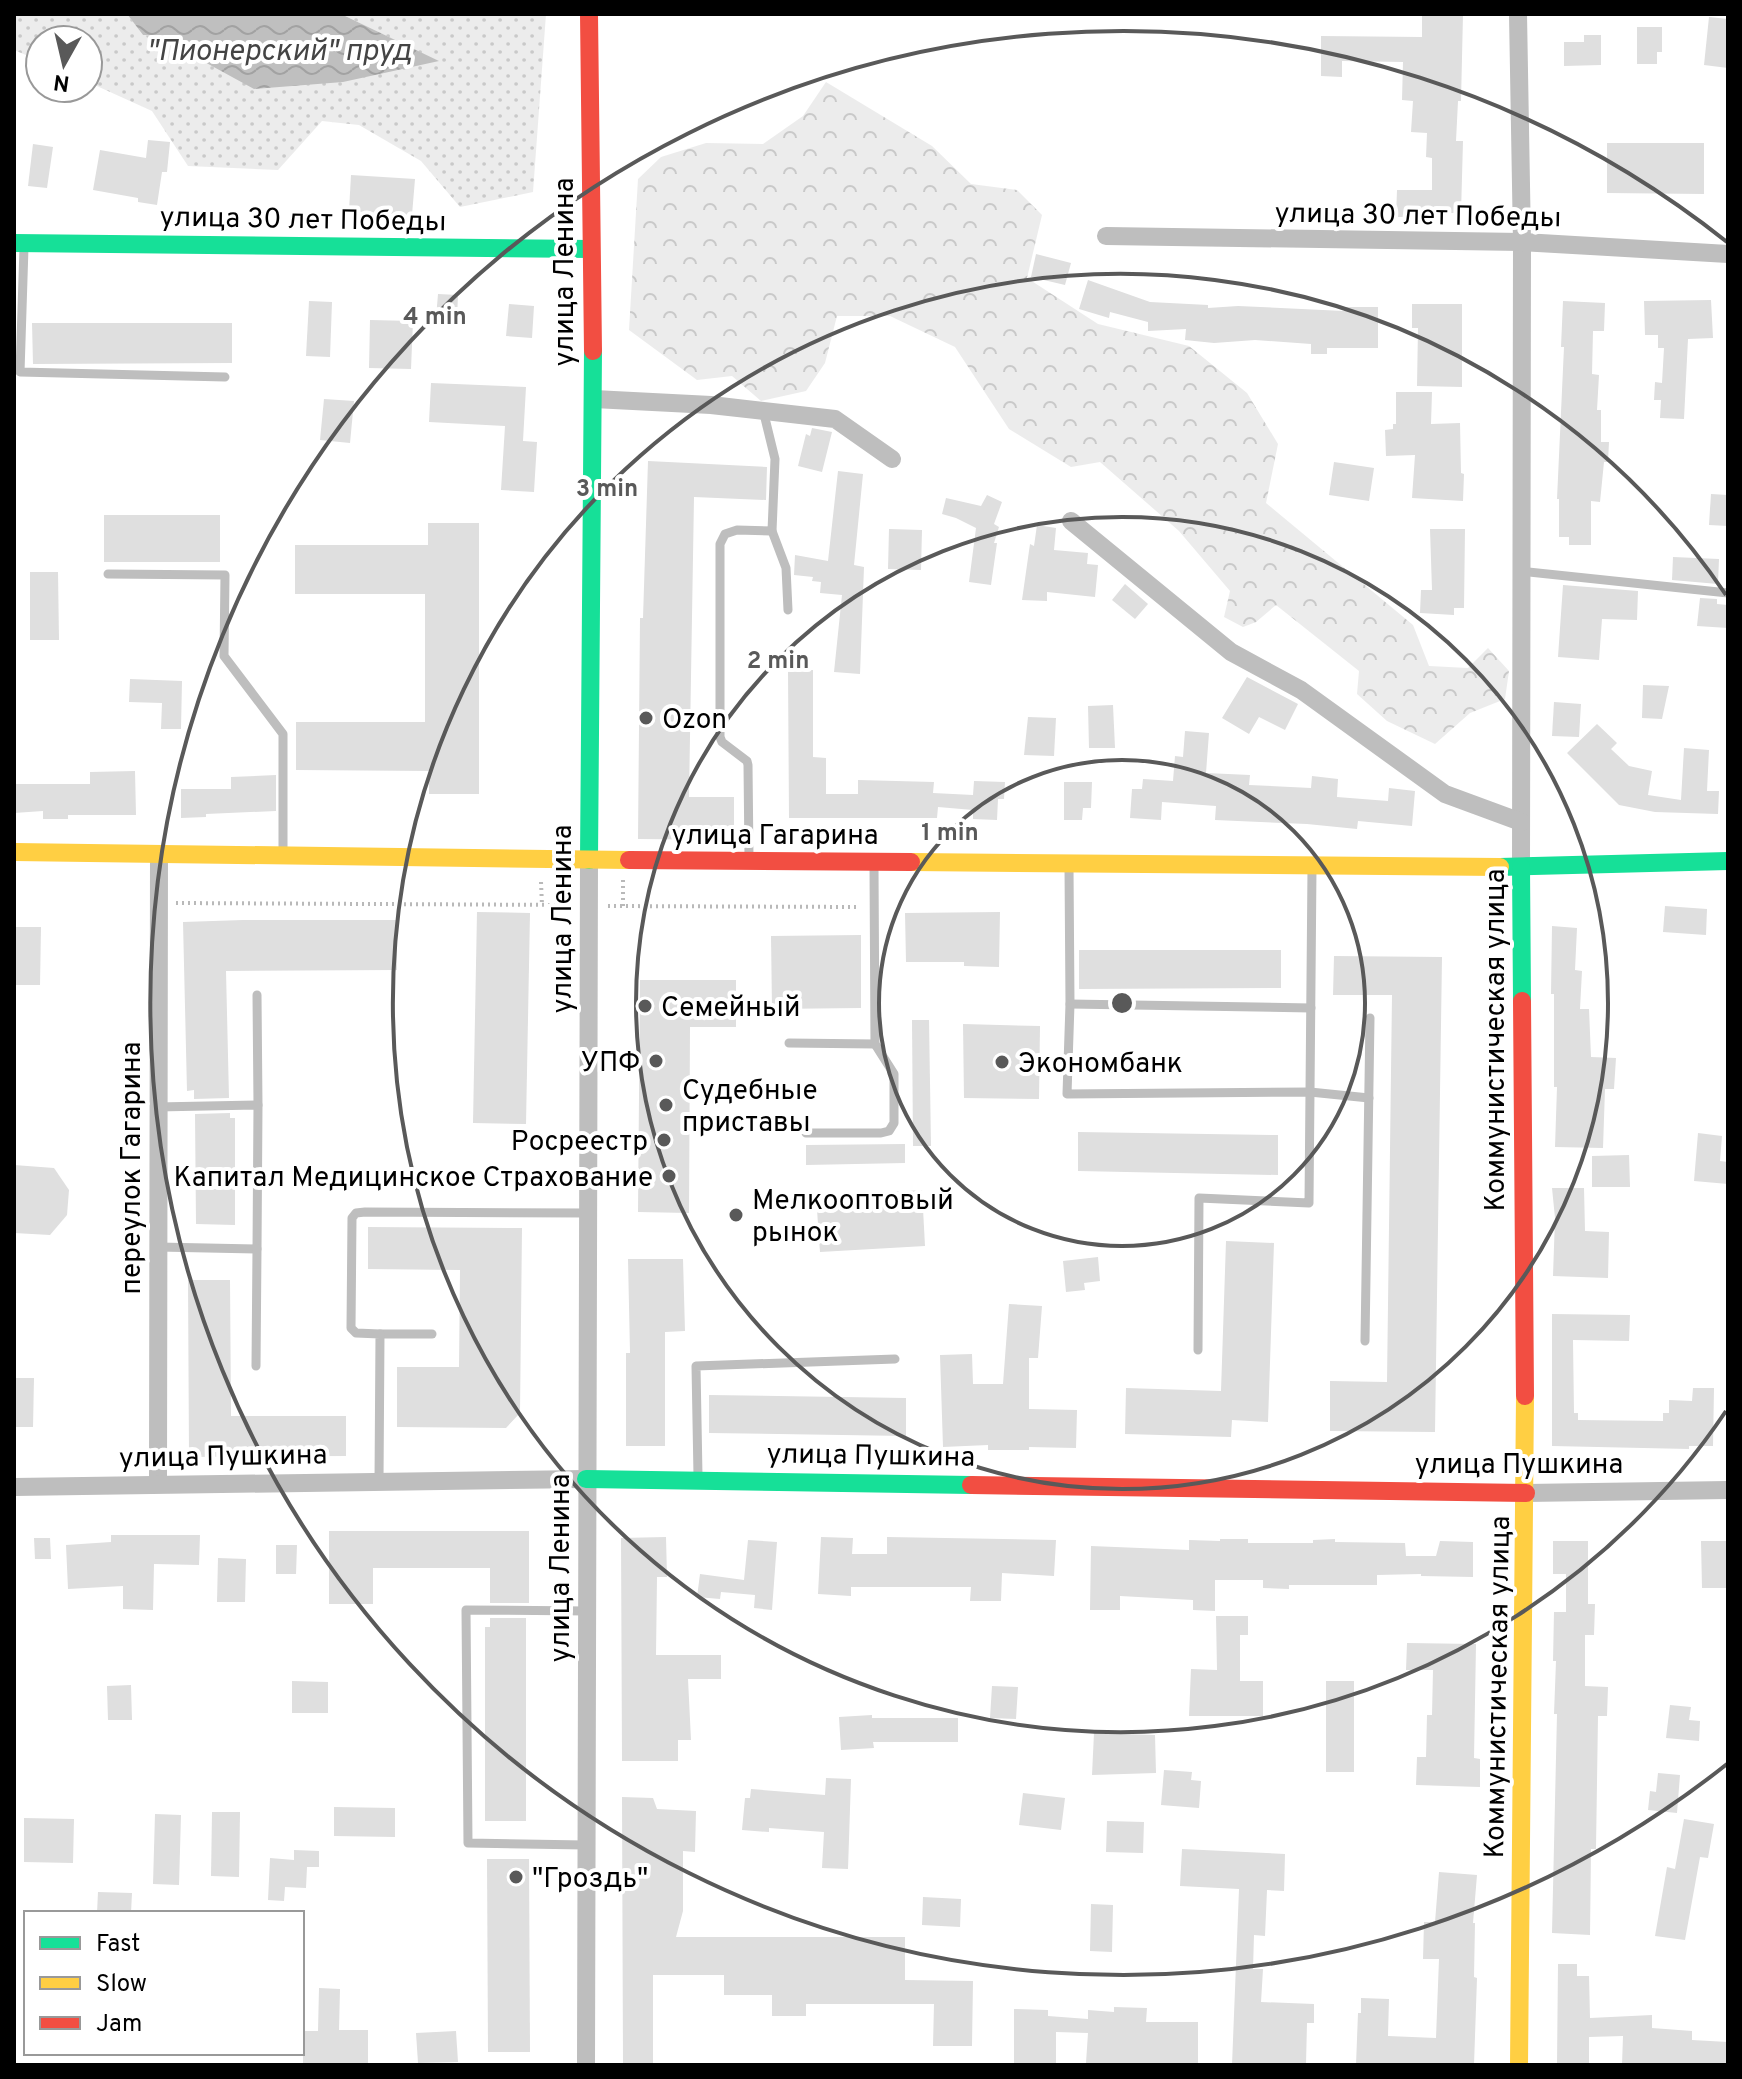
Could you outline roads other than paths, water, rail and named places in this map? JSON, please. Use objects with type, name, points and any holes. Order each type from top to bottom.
[{"type":"street","name":"улица Ленина","points":[[586,2065],[588,905],[594,399],[589,14]]},
{"type":"street","name":"Коммунистическая улица","points":[[1518,14],[1522,242],[1519,571],[1526,1493],[1519,2065]]},
{"type":"street","name":"улица 30 лет Победы","points":[[1106,236],[1522,242],[1728,254]]},
{"type":"street","name":"улица 30 лет Победы","points":[[19,243],[591,249]]},
{"type":"street","points":[[594,399],[711,405],[835,419],[892,459]]},
{"type":"street","points":[[1071,521],[1231,652],[1301,690],[1445,794],[1521,822]]},
{"type":"street","name":"улица Гагарина","points":[[14,852],[749,862],[1521,867],[1728,861]]},
{"type":"street","name":"переулок Гагарина","points":[[158,1483],[159,854]]},
{"type":"street","name":"улица Пушкина","points":[[14,1487],[586,1479],[1526,1493],[1728,1490]]},
{"type":"lane","points":[[19,243],[20,372],[225,377]]},
{"type":"lane","points":[[763,410],[775,459],[772,531],[786,568],[788,610]]},
{"type":"lane","points":[[749,862],[748,765],[720,737],[720,544],[725,534],[737,530],[772,531]]},
{"type":"lane","points":[[1519,571],[1728,593]]},
{"type":"lane","points":[[108,574],[225,575],[224,656],[283,734],[283,856]]},
{"type":"lane","points":[[806,1133],[881,1133],[889,1131],[894,1123],[894,1074],[875,1044],[874,863]]},
{"type":"lane","points":[[1069,864],[1067,1094],[1310,1092],[1369,1098]]},
{"type":"lane","points":[[1198,1350],[1199,1198],[1309,1203],[1312,865]]},
{"type":"lane","points":[[256,1366],[257,995]]},
{"type":"lane","points":[[1070,1004],[1311,1008]]},
{"type":"lane","points":[[1365,1341],[1370,1018]]},
{"type":"lane","points":[[789,1043],[875,1044]]},
{"type":"lane","points":[[157,1107],[258,1105]]},
{"type":"lane","points":[[432,1334],[356,1333],[351,1328],[351,1226],[356,1213],[587,1213]]},
{"type":"lane","points":[[158,1247],[257,1249]]},
{"type":"lane","points":[[379,1481],[380,1334]]},
{"type":"lane","points":[[698,1480],[696,1366],[895,1359]]},
{"type":"lane","points":[[585,1845],[468,1843],[466,1610],[588,1611]]},
{"type":"water","name":"\"Пионерский\" пруд","points":[[127,14],[341,14],[439,61],[343,82],[254,89],[201,60],[171,36],[143,35]]},
{"type":"place","name":"Ozon","points":[[646,718]]},
{"type":"place","name":"Семейный","points":[[645,1006]]},
{"type":"place","name":"УПФ","points":[[656,1061]]},
{"type":"place","name":"Экономбанк","points":[[1002,1062]]},
{"type":"place","name":"Судебные приставы","points":[[666,1105]]},
{"type":"place","name":"Росреестр","points":[[664,1140]]},
{"type":"place","name":"Капитал Медицинское Страхование","points":[[669,1176]]},
{"type":"place","name":"Мелкооптовый рынок","points":[[736,1215]]},
{"type":"place","name":"\"Гроздь\"","points":[[516,1877]]}]
